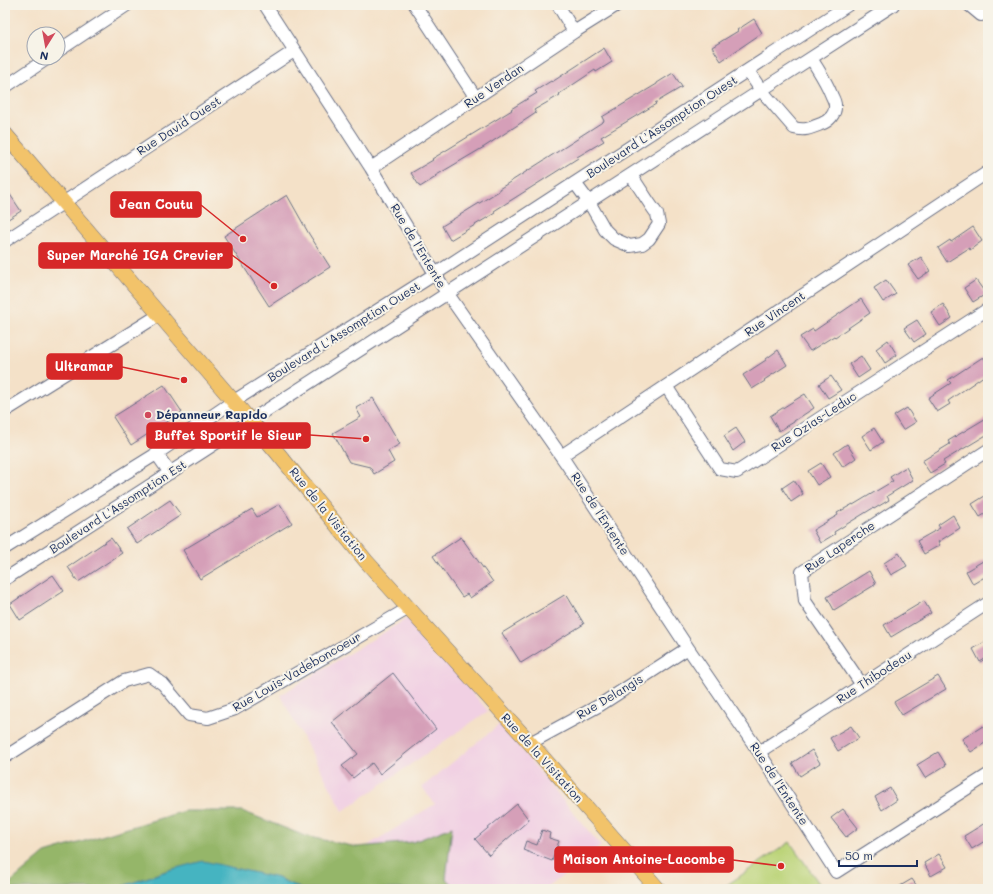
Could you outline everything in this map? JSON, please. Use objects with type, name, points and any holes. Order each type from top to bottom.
[{"type":"main road","name":"Rue de la Visitation","points":[[5,134],[234,401],[366,561],[530,743],[658,889]]},
{"type":"street","points":[[66,46],[127,5]]},
{"type":"street","name":"Rue de l'Entente","points":[[265,5],[371,168],[448,294],[561,456],[759,752],[836,872],[988,775]]},
{"type":"street","points":[[415,5],[476,98]]},
{"type":"street","points":[[558,5],[574,32]]},
{"type":"street","name":"Rue Verdan","points":[[371,168],[574,32],[617,5]]},
{"type":"street","name":"Boulevard L'Assomption Ouest","points":[[234,401],[435,274],[848,5]]},
{"type":"street","name":"Boulevard L'Assomption Ouest","points":[[250,421],[893,5]]},
{"type":"street","points":[[969,5],[981,15],[988,13]]},
{"type":"street","name":"Rue David Ouest","points":[[5,241],[294,51]]},
{"type":"street","name":"Boulevard L'Assomption Ouest","points":[[748,71],[761,90],[794,128],[802,130],[810,129],[825,123],[835,111],[835,104],[828,85],[811,58]]},
{"type":"street","points":[[5,86],[36,66]]},
{"type":"street","name":"Rue Vincent","points":[[561,456],[988,172]]},
{"type":"street","name":"Boulevard L'Assomption Ouest","points":[[575,183],[589,202],[605,230],[614,239],[630,246],[642,244],[649,239],[659,224],[657,214],[631,175]]},
{"type":"street","name":"Rue Ozias-Leduc","points":[[666,386],[720,469],[737,472],[988,309]]},
{"type":"street","points":[[5,411],[159,315]]},
{"type":"street","name":"Boulevard L'Assomption Est","points":[[5,548],[156,453],[234,401]]},
{"type":"street","name":"Boulevard L'Assomption Est","points":[[5,579],[250,421]]},
{"type":"street","name":"Rue Laperche","points":[[862,685],[805,601],[802,572],[988,450]]},
{"type":"street","points":[[156,453],[170,473]]},
{"type":"street","name":"Rue Thibodeau","points":[[759,752],[988,603]]},
{"type":"street","name":"Rue Louis-Vadeboncoeur","points":[[5,757],[124,681],[149,674],[162,684],[189,715],[208,718],[235,709],[409,608]]},
{"type":"street","name":"Rue Delangis","points":[[530,743],[600,705],[688,648]]},
{"type":"shaded area","points":[[408,618],[488,711],[343,811],[280,695]]},
{"type":"shaded area","points":[[500,724],[601,846],[546,889],[457,889],[454,887],[451,889],[349,857],[435,804],[422,787]]},
{"type":"green space","points":[[184,811],[242,811],[305,836],[357,847],[413,842],[452,827],[446,879],[457,889],[301,889],[278,878],[169,870],[115,889],[5,889],[5,887],[45,853]]},
{"type":"green space","points":[[790,842],[823,889],[721,889]]},
{"type":"water","points":[[203,861],[278,878],[301,889],[115,889],[169,870]]},
{"type":"building","points":[[754,19],[762,33],[721,61],[712,47]]},
{"type":"building","points":[[604,48],[612,62],[596,72],[595,70],[559,94],[560,95],[534,110],[536,113],[484,147],[435,176],[436,177],[420,187],[411,173],[512,110],[511,109],[537,93],[535,91],[551,81],[552,82]]},
{"type":"building","points":[[673,73],[682,87],[601,137],[604,141],[494,211],[495,213],[450,240],[442,226],[499,191],[499,189],[604,121],[602,117]]},
{"type":"building","points":[[5,187],[21,211],[5,221]]},
{"type":"building","points":[[287,195],[330,267],[269,306],[224,236]]},
{"type":"building","points":[[973,227],[982,241],[970,250],[969,248],[947,262],[938,248],[950,240],[951,242]]},
{"type":"building","points":[[921,257],[930,271],[918,279],[908,265]]},
{"type":"building","points":[[886,280],[896,294],[883,302],[874,288]]},
{"type":"building","points":[[976,280],[986,294],[973,302],[964,288]]},
{"type":"building","points":[[861,299],[870,313],[835,337],[834,336],[810,351],[800,337],[813,329],[814,331]]},
{"type":"building","points":[[943,304],[952,318],[940,326],[931,312]]},
{"type":"building","points":[[917,320],[926,334],[914,342],[904,328]]},
{"type":"building","points":[[888,340],[897,355],[885,363],[876,349]]},
{"type":"building","points":[[778,350],[787,365],[752,389],[743,375]]},
{"type":"building","points":[[861,356],[870,370],[858,378],[849,364]]},
{"type":"building","points":[[983,357],[988,364],[988,373],[948,401],[950,404],[937,412],[928,398],[951,383],[948,380]]},
{"type":"building","points":[[831,376],[841,390],[828,398],[819,384]]},
{"type":"building","name":"Dépanneur Rapido","points":[[164,385],[182,412],[131,445],[113,417]]},
{"type":"building","points":[[805,394],[814,408],[779,431],[770,416]]},
{"type":"building","points":[[373,398],[400,444],[388,451],[394,462],[374,474],[370,467],[349,462],[333,433],[361,417],[356,408]]},
{"type":"building","points":[[907,408],[916,422],[903,430],[894,416]]},
{"type":"building","points":[[988,417],[988,434],[943,461],[945,464],[930,473],[922,461],[950,444],[948,441]]},
{"type":"building","points":[[736,428],[745,442],[733,451],[724,436]]},
{"type":"building","points":[[874,428],[883,442],[871,450],[862,436]]},
{"type":"building","points":[[847,444],[856,458],[843,467],[834,453]]},
{"type":"building","points":[[821,463],[830,477],[817,485],[808,471]]},
{"type":"building","points":[[906,467],[913,480],[887,496],[889,500],[834,532],[835,534],[820,543],[813,530],[838,515],[837,513],[893,481],[890,477]]},
{"type":"building","points":[[794,480],[803,494],[791,502],[782,488]]},
{"type":"building","points":[[988,494],[988,512],[980,517],[972,504]]},
{"type":"building","points":[[170,500],[181,515],[137,544],[127,529]]},
{"type":"building","points":[[280,504],[292,523],[200,579],[183,550],[252,509],[257,517]]},
{"type":"building","points":[[953,515],[960,528],[938,542],[940,545],[924,554],[917,541],[940,528],[938,525]]},
{"type":"building","points":[[461,537],[493,582],[470,598],[467,594],[462,597],[433,556]]},
{"type":"building","points":[[111,538],[122,553],[78,582],[68,567]]},
{"type":"building","points":[[899,553],[907,566],[891,575],[884,563]]},
{"type":"building","points":[[988,558],[988,575],[973,584],[966,571]]},
{"type":"building","points":[[869,571],[876,584],[834,610],[827,597]]},
{"type":"building","points":[[53,575],[64,591],[20,620],[10,604]]},
{"type":"building","points":[[566,594],[584,624],[521,663],[502,633]]},
{"type":"building","points":[[924,601],[931,613],[891,637],[884,625]]},
{"type":"building","points":[[988,640],[988,657],[980,662],[973,649]]},
{"type":"building","points":[[393,673],[436,729],[380,774],[372,763],[353,778],[342,766],[358,754],[332,722]]},
{"type":"building","points":[[938,676],[946,689],[902,715],[894,702]]},
{"type":"building","points":[[851,726],[859,738],[838,751],[830,738]]},
{"type":"building","points":[[983,726],[988,734],[988,741],[971,752],[962,739]]},
{"type":"building","points":[[812,750],[820,763],[800,776],[792,763]]},
{"type":"building","points":[[938,752],[946,765],[925,778],[917,765]]},
{"type":"building","points":[[890,788],[897,800],[882,810],[875,797]]},
{"type":"building","points":[[517,804],[529,820],[489,855],[475,839]]},
{"type":"building","points":[[843,809],[858,828],[846,837],[831,818]]},
{"type":"building","points":[[985,823],[988,828],[988,839],[972,849],[964,836]]},
{"type":"building","points":[[542,830],[550,833],[549,838],[559,841],[552,861],[523,850],[526,841],[537,845]]},
{"type":"building","points":[[939,854],[947,867],[931,876],[924,863]]},
{"type":"building","points":[[912,879],[919,889],[895,889]]},
{"type":"place","name":"Jean Coutu","points":[[243,239]]},
{"type":"place","name":"Super Marché IGA Crevier","points":[[274,286]]},
{"type":"place","name":"Ultramar","points":[[184,380]]},
{"type":"place","name":"Dépanneur Rapido","points":[[148,415]]},
{"type":"place","name":"Buffet Sportif le Sieur","points":[[366,439]]},
{"type":"place","name":"Maison Antoine-Lacombe","points":[[781,866]]}]
